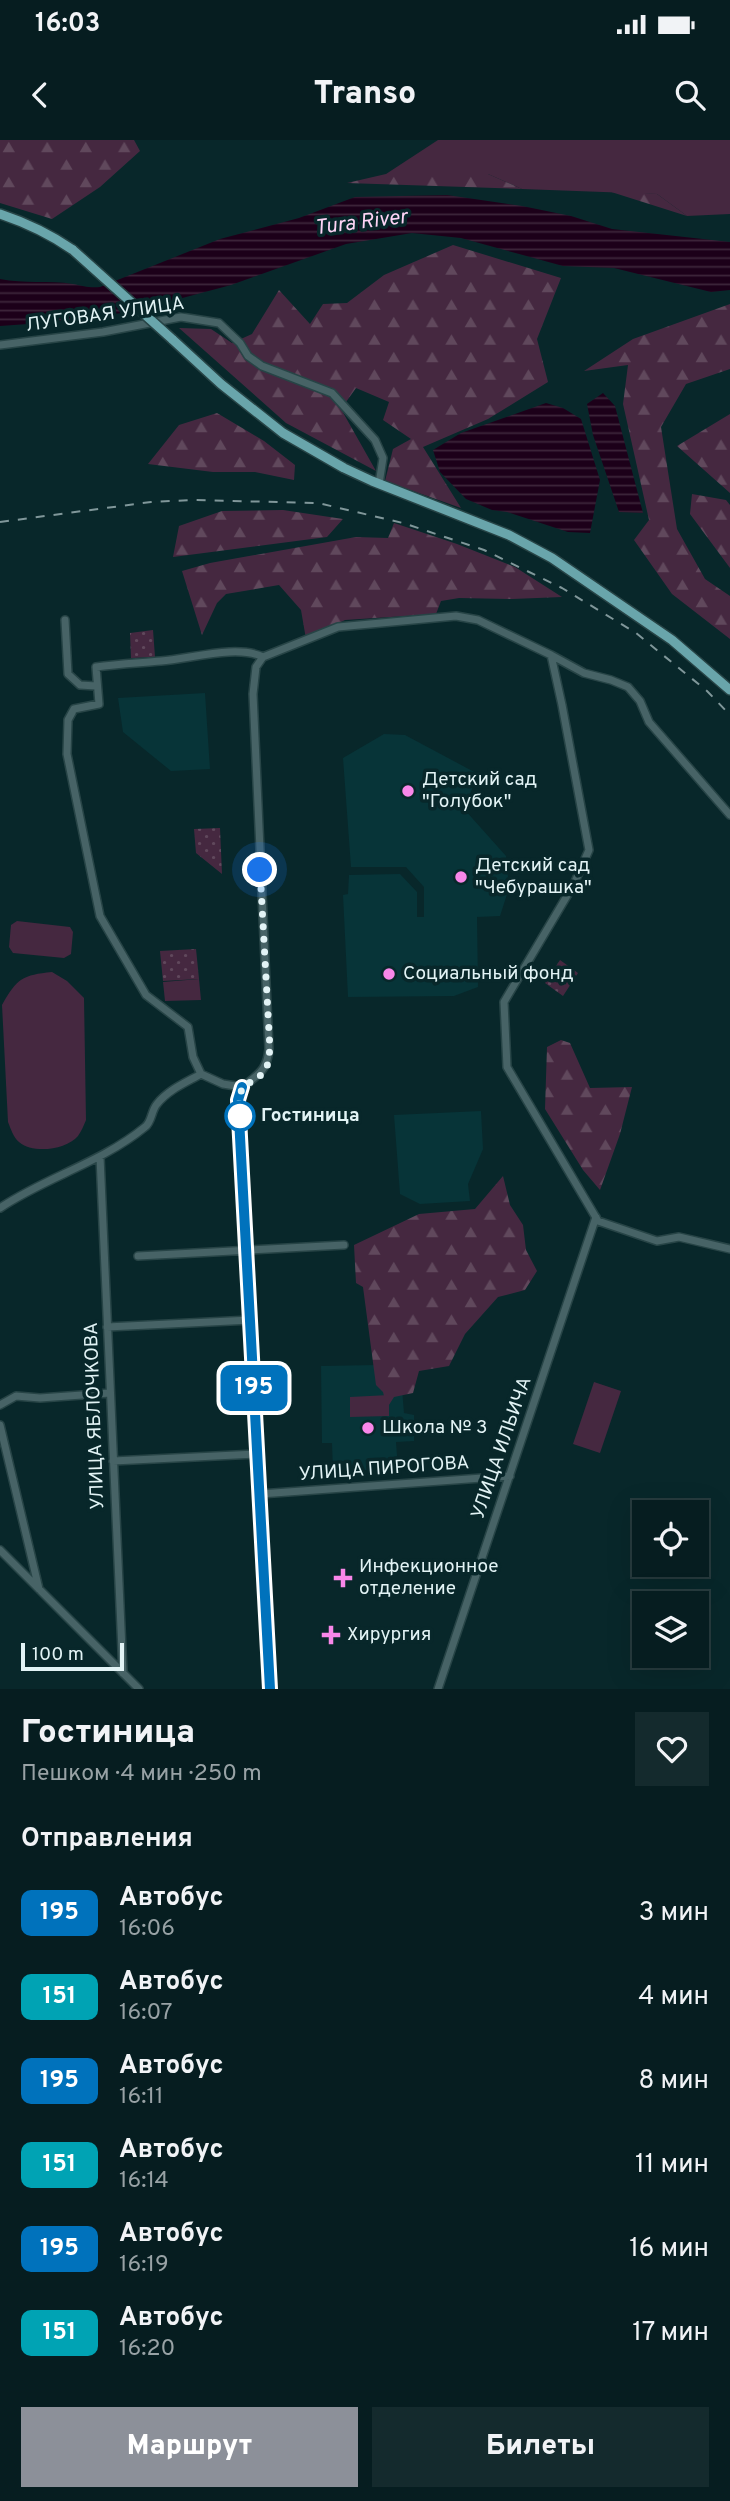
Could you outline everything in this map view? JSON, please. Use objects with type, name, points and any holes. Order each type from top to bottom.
[{"type":"main road","points":[[0,214],[53,236],[73,250],[221,384],[283,433],[344,468],[509,535],[552,558],[672,640],[730,690]]},
{"type":"street","name":"ЛУГОВАЯ УЛИЦА","points":[[0,345],[103,332],[181,317],[219,323],[240,343],[248,356],[261,366],[332,393],[376,440],[383,458],[379,484]]},
{"type":"street","points":[[270,1689],[238,1100],[242,1087],[262,1073],[268,1064],[270,1049],[253,708],[256,667],[263,657],[338,627],[456,616],[478,620],[584,673],[628,687],[640,701],[649,722],[730,815]]},
{"type":"street","points":[[65,620],[68,674],[80,685],[96,686]]},
{"type":"street","points":[[242,1087],[223,1084],[201,1074],[193,1057],[188,1027],[146,995],[100,916],[67,754],[68,720],[74,709],[99,704],[96,667],[163,661],[197,656],[205,652],[256,653],[263,657]]},
{"type":"street","points":[[551,655],[589,850],[574,884],[504,1003],[507,1067],[600,1221],[657,1241],[679,1237],[730,1249]]},
{"type":"street","points":[[0,1208],[25,1191],[100,1157],[148,1125],[154,1107],[166,1094],[201,1074]]},
{"type":"street","name":"УЛИЦА ЯБЛОЧКОВА","points":[[100,1157],[123,1673]]},
{"type":"street","name":"УЛИЦА ИЛЬИЧА","points":[[438,1689],[596,1217]]},
{"type":"street","points":[[138,1256],[344,1245]]},
{"type":"street","points":[[107,1327],[251,1320]]},
{"type":"street","points":[[0,1405],[16,1396],[40,1398],[110,1393]]},
{"type":"street","points":[[0,1425],[39,1590]]},
{"type":"street","points":[[113,1461],[258,1454]]},
{"type":"street","name":"УЛИЦА ПИРОГОВА","points":[[260,1494],[510,1476]]},
{"type":"street","points":[[0,1550],[139,1689]]},
{"type":"shaded area","points":[[205,693],[210,769],[171,771],[123,732],[118,698]]},
{"type":"shaded area","points":[[384,734],[405,735],[478,774],[464,809],[506,856],[509,888],[500,916],[477,917],[478,987],[454,996],[348,997],[343,895],[348,894],[349,875],[400,874],[417,892],[417,917],[424,917],[424,887],[406,867],[351,867],[343,758]]},
{"type":"shaded area","points":[[481,1111],[483,1149],[468,1184],[470,1201],[420,1204],[400,1194],[394,1115]]},
{"type":"shaded area","name":"Школа № 3","points":[[377,1365],[401,1376],[404,1413],[414,1415],[414,1441],[396,1442],[398,1469],[333,1471],[332,1443],[322,1443],[321,1366]]},
{"type":"green space","points":[[0,140],[134,140],[140,151],[100,187],[52,219],[0,203]]},
{"type":"green space","points":[[438,140],[730,140],[730,214],[687,216],[657,194],[522,189],[488,174],[386,174]]},
{"type":"green space","points":[[386,174],[488,174],[522,189],[347,183]]},
{"type":"green space","points":[[605,190],[657,194],[687,216]]},
{"type":"green space","points":[[453,245],[561,278],[537,339],[548,382],[488,419],[423,447],[461,508],[385,481],[393,449],[411,439],[383,420],[389,402],[356,388],[341,409],[376,471],[286,423],[179,328],[211,329],[232,343],[252,334],[279,290],[310,324],[323,304],[347,303],[384,275]]},
{"type":"green space","points":[[730,304],[730,369],[686,384],[661,427],[677,529],[705,579],[730,596],[730,639],[672,594],[634,540],[649,520],[623,404],[628,365],[584,371],[633,339]]},
{"type":"green space","points":[[217,413],[264,441],[295,465],[294,480],[255,472],[213,472],[148,464],[179,425]]},
{"type":"green space","points":[[730,414],[730,493],[677,446]]},
{"type":"green space","points":[[692,494],[726,500],[730,505],[730,568],[690,514]]},
{"type":"green space","points":[[283,510],[343,519],[327,537],[173,557],[179,526],[222,511]]},
{"type":"green space","points":[[394,523],[515,567],[562,597],[459,598],[441,601],[436,614],[345,620],[306,639],[301,610],[279,585],[226,594],[217,603],[202,635],[182,571],[210,563],[356,537],[388,538]]},
{"type":"green space","points":[[153,630],[155,657],[131,658],[130,633]]},
{"type":"green space","points":[[220,828],[222,874],[196,853],[194,829]]},
{"type":"green space","points":[[17,921],[70,927],[73,932],[71,954],[64,958],[13,953],[9,947],[11,925]]},
{"type":"green space","points":[[196,949],[199,979],[163,981],[160,951]]},
{"type":"green space","points":[[560,960],[578,973],[563,996],[545,983]]},
{"type":"green space","points":[[52,972],[67,981],[84,998],[86,1120],[73,1141],[58,1147],[41,1149],[19,1142],[8,1122],[2,1005],[17,983],[27,977]]},
{"type":"green space","points":[[199,979],[201,1000],[165,1001],[163,982]]},
{"type":"green space","points":[[561,1040],[570,1043],[590,1088],[632,1087],[620,1134],[600,1190],[583,1170],[545,1109],[547,1047]]},
{"type":"green space","points":[[503,1176],[510,1205],[523,1225],[526,1250],[537,1271],[525,1290],[498,1297],[465,1334],[449,1366],[419,1371],[413,1393],[394,1397],[387,1408],[383,1392],[376,1385],[363,1287],[356,1283],[354,1245],[419,1214],[475,1209]]},
{"type":"green space","points":[[594,1382],[621,1391],[600,1453],[573,1444]]},
{"type":"green space","points":[[389,1395],[389,1416],[350,1417],[350,1397]]},
{"type":"water","name":"Tura River","points":[[447,195],[571,216],[612,229],[730,242],[730,290],[711,292],[614,268],[563,266],[461,238],[412,233],[346,244],[231,285],[130,312],[0,326],[0,279],[100,287],[220,239],[299,218],[355,197]]},
{"type":"water","points":[[603,393],[615,406],[643,513],[619,512],[593,435],[587,404]]},
{"type":"water","points":[[546,403],[563,408],[581,419],[600,480],[590,533],[568,532],[507,512],[492,510],[466,499],[440,472],[433,450],[461,433]]},
{"type":"railway","points":[[0,522],[151,502],[192,500],[318,503],[403,523],[484,550],[562,588],[636,633],[707,691],[730,715]]},
{"type":"bus line","name":"195","points":[[242,1087],[238,1100],[270,1689]]},
{"type":"place","name":"Детский сад \"Голубок\"","points":[[408,791]]},
{"type":"place","name":"Детский сад \"Чебурашка\"","points":[[461,877]]},
{"type":"place","name":"Социальный фонд","points":[[389,974]]},
{"type":"place","name":"Гостиница","points":[[240,1116]]},
{"type":"place","name":"Школа № 3","points":[[368,1428]]},
{"type":"place","name":"Инфекционное отделение","points":[[343,1578]]},
{"type":"place","name":"Хирургия","points":[[331,1635]]},
{"type":"route","points":[[240,1116],[238,1100],[242,1087],[262,1073],[268,1064],[270,1049],[260,870]]}]
